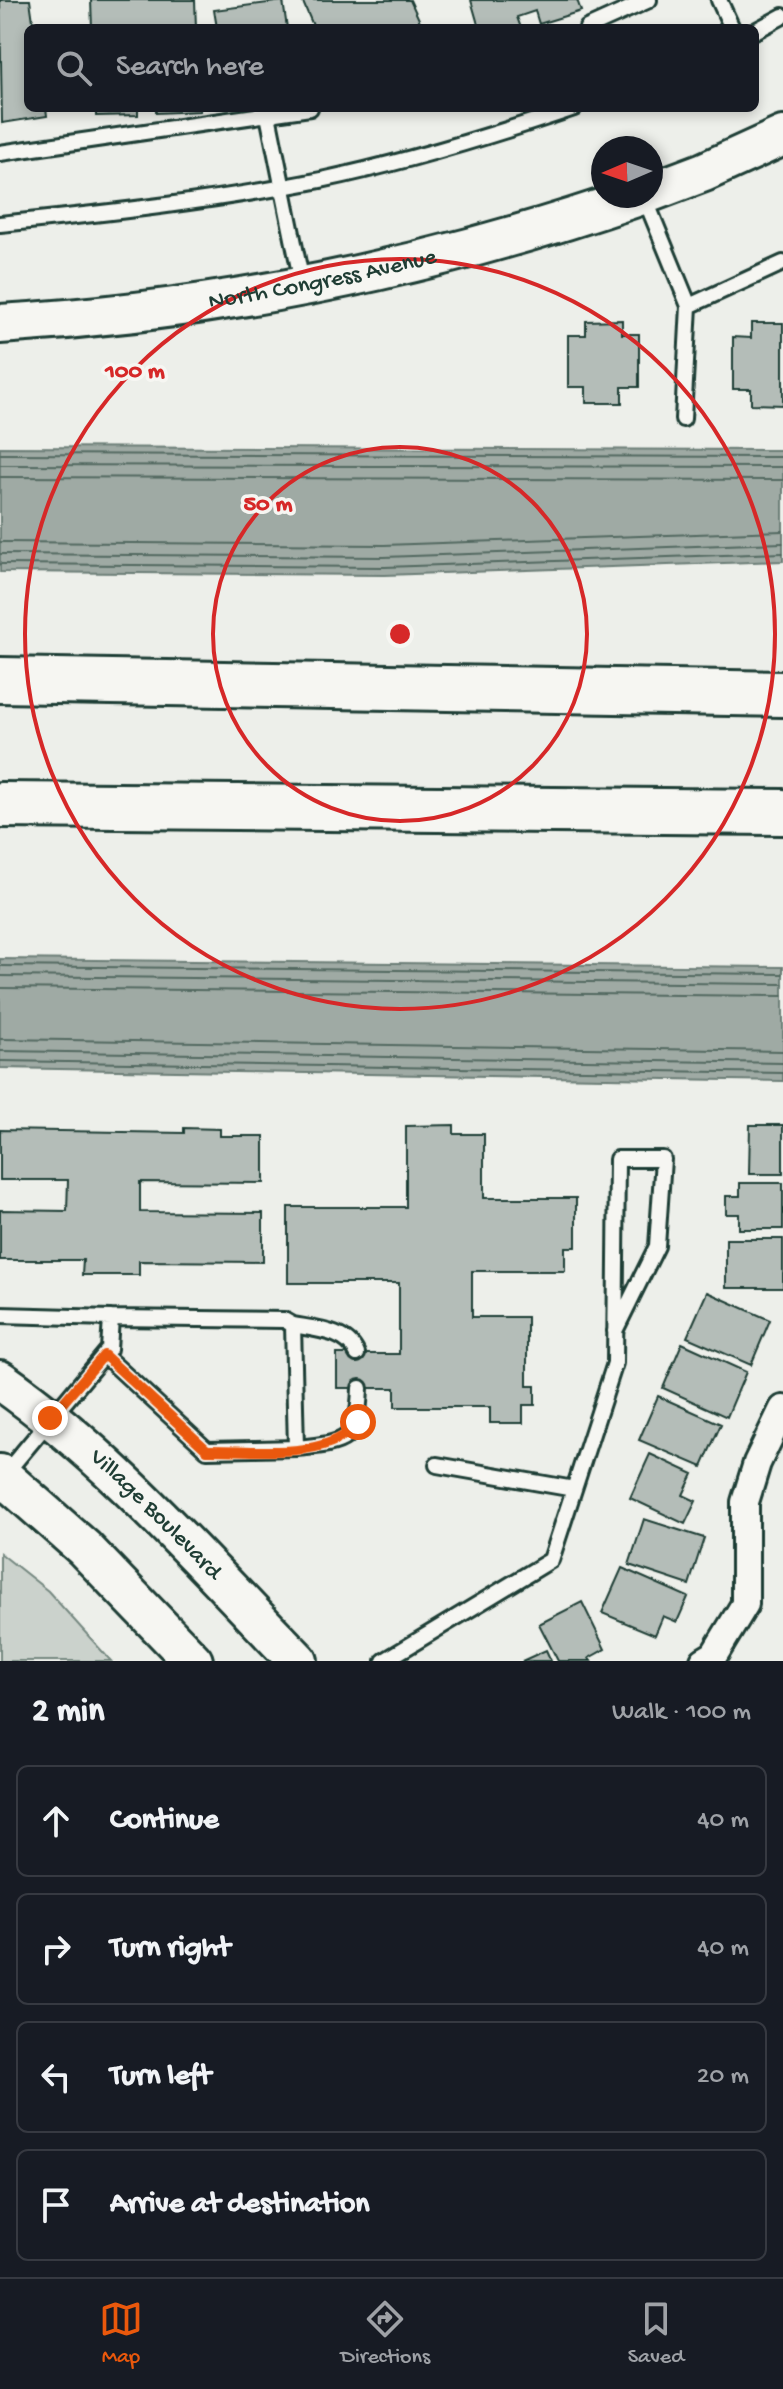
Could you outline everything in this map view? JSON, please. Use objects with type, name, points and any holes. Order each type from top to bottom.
[{"type":"highway","points":[[0,680],[783,694]]},
{"type":"highway","points":[[0,805],[783,812]]},
{"type":"street","points":[[663,187],[783,136]]},
{"type":"street","name":"North Congress Avenue","points":[[0,324],[120,316],[303,289],[509,237],[602,208]]},
{"type":"street","name":"Village Boulevard","points":[[0,1380],[50,1418],[135,1493],[298,1661]]},
{"type":"street","points":[[704,1661],[714,1655],[745,1604],[745,1502],[757,1463],[783,1409]]},
{"type":"street","points":[[1,1475],[84,1548],[193,1661]]},
{"type":"lane","points":[[596,24],[649,0]]},
{"type":"lane","points":[[719,0],[730,24]]},
{"type":"lane","points":[[759,29],[783,16]]},
{"type":"lane","points":[[0,153],[286,112]]},
{"type":"lane","points":[[0,224],[135,211],[282,186],[469,143],[562,112]]},
{"type":"lane","points":[[268,115],[303,289]]},
{"type":"lane","points":[[646,208],[689,306],[683,419]]},
{"type":"lane","points":[[689,306],[783,263]]},
{"type":"lane","points":[[384,1661],[551,1560],[615,1363],[615,1331],[617,1159],[663,1159],[657,1246],[615,1331]]},
{"type":"lane","points":[[0,1315],[284,1320],[293,1325],[333,1333],[354,1347],[357,1354]]},
{"type":"lane","points":[[1,1475],[109,1349],[111,1318]]},
{"type":"lane","points":[[293,1325],[296,1448]]},
{"type":"lane","points":[[104,1355],[207,1450],[328,1445],[348,1435],[358,1422],[360,1388]]},
{"type":"lane","points":[[437,1465],[574,1489]]},
{"type":"shaded area","points":[[0,1553],[48,1591],[111,1661],[0,1661]]},
{"type":"water","points":[[0,447],[783,450],[783,561],[385,575],[0,572]]},
{"type":"water","points":[[0,959],[783,967],[783,1081],[0,1068]]},
{"type":"building","points":[[0,0],[30,0],[33,24],[24,24],[24,112],[46,112],[47,116],[2,123]]},
{"type":"building","points":[[91,0],[195,0],[196,24],[92,24]]},
{"type":"building","points":[[302,0],[410,0],[421,24],[312,24]]},
{"type":"building","points":[[471,0],[577,0],[581,11],[539,24],[535,11],[517,17],[520,24],[478,24]]},
{"type":"building","points":[[283,1],[286,24],[216,24],[214,10]]},
{"type":"building","points":[[96,112],[138,112],[138,115],[96,116]]},
{"type":"building","points":[[622,320],[622,334],[639,334],[639,387],[622,387],[622,403],[586,403],[586,387],[568,387],[568,335],[586,335],[586,321]]},
{"type":"building","points":[[751,323],[783,323],[783,405],[751,404],[751,389],[733,389],[733,337],[751,338]]},
{"type":"building","points":[[454,1125],[454,1134],[484,1134],[484,1198],[576,1198],[576,1247],[565,1247],[565,1271],[472,1271],[472,1317],[527,1317],[527,1386],[535,1386],[535,1405],[523,1405],[523,1423],[490,1423],[490,1407],[395,1407],[395,1388],[337,1388],[337,1354],[399,1354],[399,1283],[288,1283],[288,1207],[406,1207],[406,1126]]},
{"type":"building","points":[[750,1125],[783,1125],[783,1174],[749,1174]]},
{"type":"building","points":[[184,1128],[220,1129],[220,1136],[264,1136],[264,1183],[140,1182],[140,1212],[263,1213],[263,1262],[139,1261],[139,1275],[82,1275],[83,1260],[0,1260],[0,1210],[67,1211],[68,1180],[0,1180],[0,1130],[184,1133]]},
{"type":"building","points":[[740,1183],[783,1183],[783,1229],[739,1229],[739,1214],[726,1214],[726,1196],[740,1196]]},
{"type":"building","points":[[726,1239],[783,1239],[783,1288],[726,1288]]},
{"type":"building","points":[[707,1292],[770,1320],[751,1365],[687,1337]]},
{"type":"building","points":[[682,1343],[746,1372],[727,1417],[663,1388]]},
{"type":"building","points":[[658,1396],[721,1424],[702,1467],[639,1440]]},
{"type":"building","points":[[650,1454],[693,1474],[683,1495],[696,1501],[685,1524],[630,1498]]},
{"type":"building","points":[[644,1519],[704,1538],[689,1585],[629,1565]]},
{"type":"building","points":[[622,1568],[688,1597],[677,1622],[663,1616],[655,1635],[602,1613]]},
{"type":"building","points":[[582,1602],[605,1649],[589,1658],[591,1661],[558,1661],[539,1624]]},
{"type":"building","points":[[546,1650],[551,1661],[522,1661]]},
{"type":"route","points":[[50,1418],[104,1355],[207,1450],[328,1445],[348,1435],[358,1422]]}]
